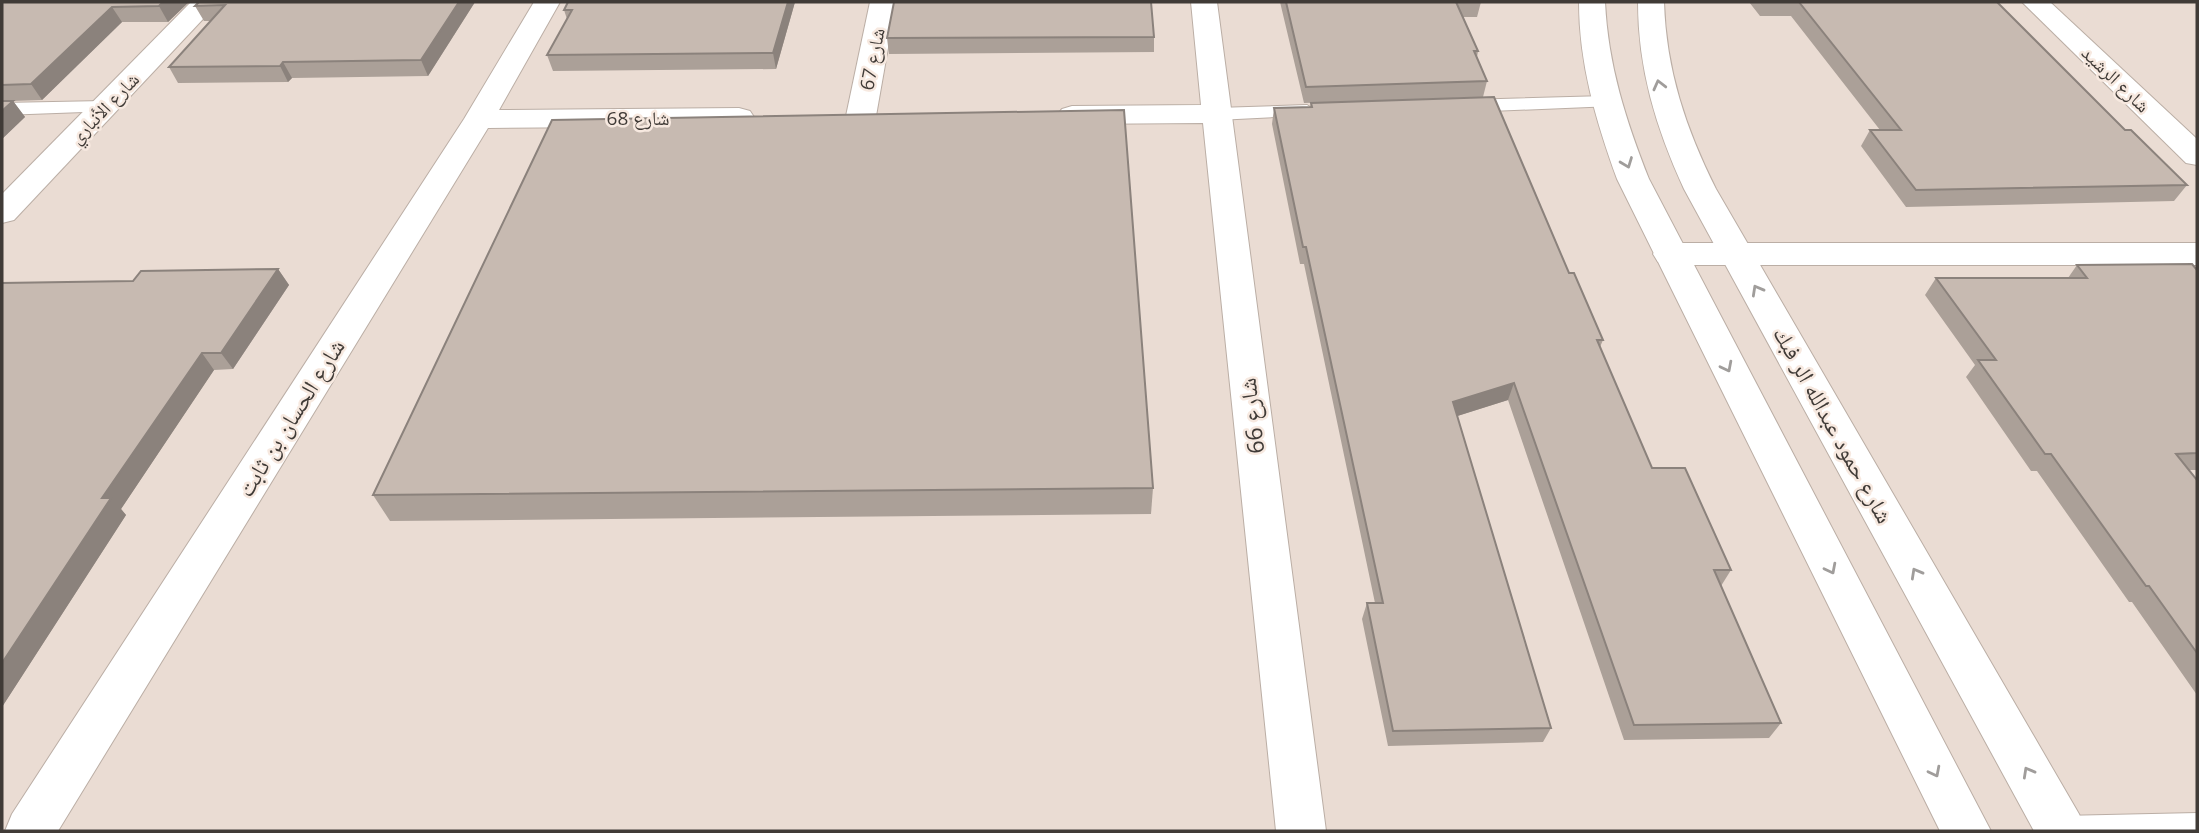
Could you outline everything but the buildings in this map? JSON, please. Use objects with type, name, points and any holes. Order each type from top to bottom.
[{"type":"street","name":"شارع الأنباري","points":[[2,214],[206,2]]},
{"type":"street","name":"شارع الحسان بن ثابت","points":[[30,831],[479,119],[547,2]]},
{"type":"street","name":"شارع 67","points":[[861,116],[883,2]]},
{"type":"street","name":"شارع 66","points":[[1203,2],[1301,831]]},
{"type":"street","points":[[1592,2],[1596,62],[1606,102],[1633,179],[1966,831]]},
{"type":"street","name":"شارع حمود عبدالله الر فبك","points":[[1651,2],[1654,65],[1672,130],[1699,189],[2061,831]]},
{"type":"street","name":"شارع الرشيد","points":[[2035,2],[2197,156]]},
{"type":"street","points":[[1039,115],[1217,114]]},
{"type":"street","name":"شارع 68","points":[[479,119],[766,117]]},
{"type":"street","points":[[1670,254],[2197,254]]},
{"type":"lane","points":[[1453,107],[1606,102]]},
{"type":"lane","points":[[2,109],[104,107]]},
{"type":"lane","points":[[1217,114],[1328,110]]},
{"type":"lane","points":[[2061,831],[2197,828]]}]
